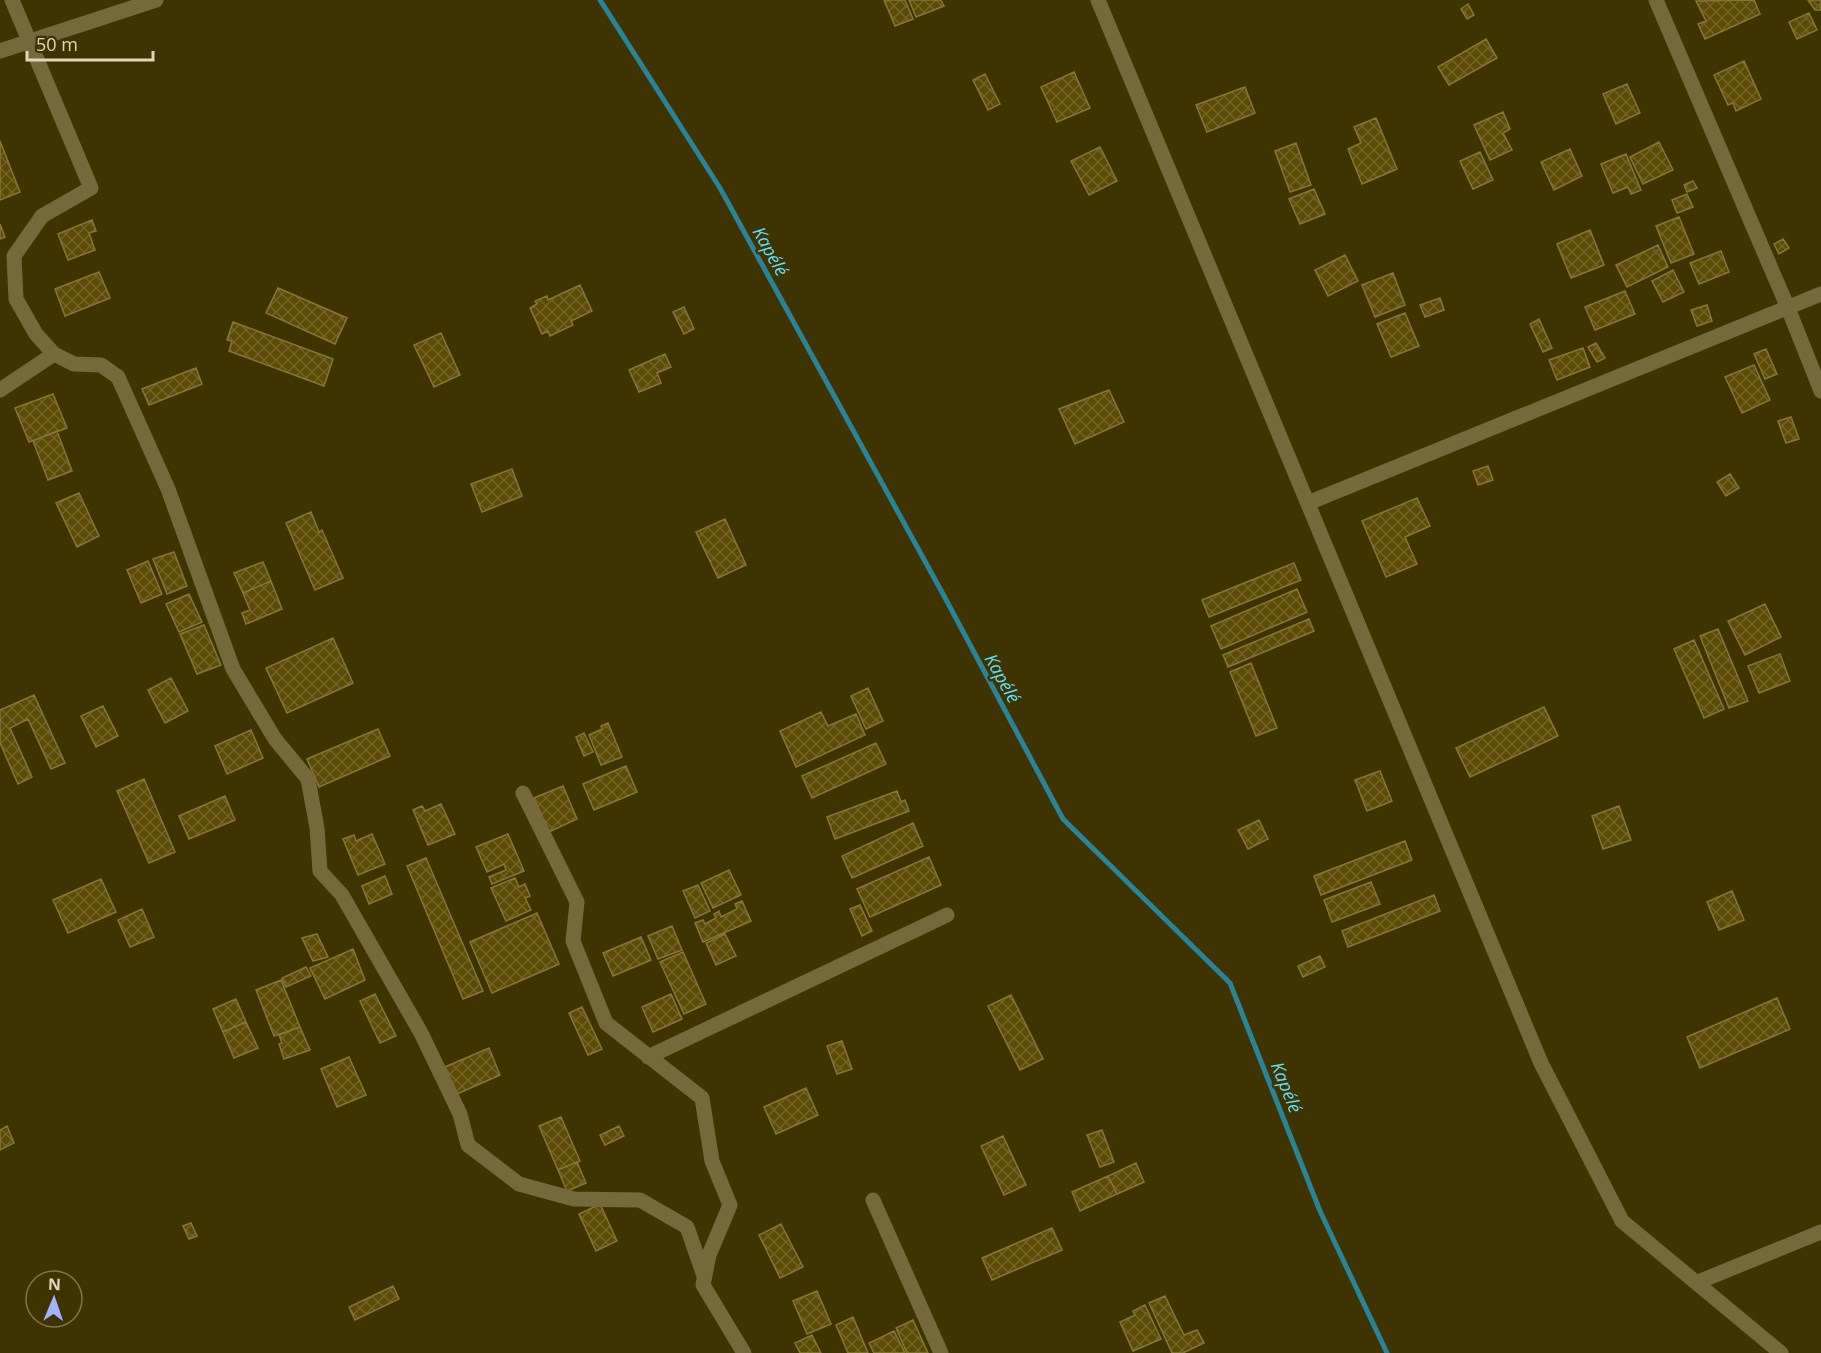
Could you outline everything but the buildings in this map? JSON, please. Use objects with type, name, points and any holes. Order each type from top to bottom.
[{"type":"street","points":[[12,0],[91,188],[42,216],[14,256],[16,298],[36,334],[54,354],[74,364],[101,365],[118,377],[168,489],[232,669],[274,739],[308,779],[317,828],[320,871],[342,895],[421,1033],[460,1114],[468,1145],[519,1184],[574,1199],[640,1200],[687,1227],[704,1276]]},
{"type":"street","points":[[0,51],[156,0]]},
{"type":"street","points":[[1098,0],[1541,1063],[1622,1221],[1781,1353]]},
{"type":"street","points":[[1656,0],[1788,308],[1821,391]]},
{"type":"street","points":[[1308,503],[1821,294]]},
{"type":"street","points":[[0,390],[54,354]]},
{"type":"street","points":[[523,793],[577,903],[573,940],[606,1023],[702,1098],[712,1161],[730,1205],[709,1255],[702,1285],[744,1353]]},
{"type":"street","points":[[648,1057],[947,915]]},
{"type":"street","points":[[873,1200],[941,1353]]},
{"type":"street","points":[[1698,1282],[1821,1232]]},
{"type":"waterway","name":"Kapélé","points":[[600,0],[720,188],[943,594],[1063,819],[1230,983],[1320,1211],[1387,1353]]}]
